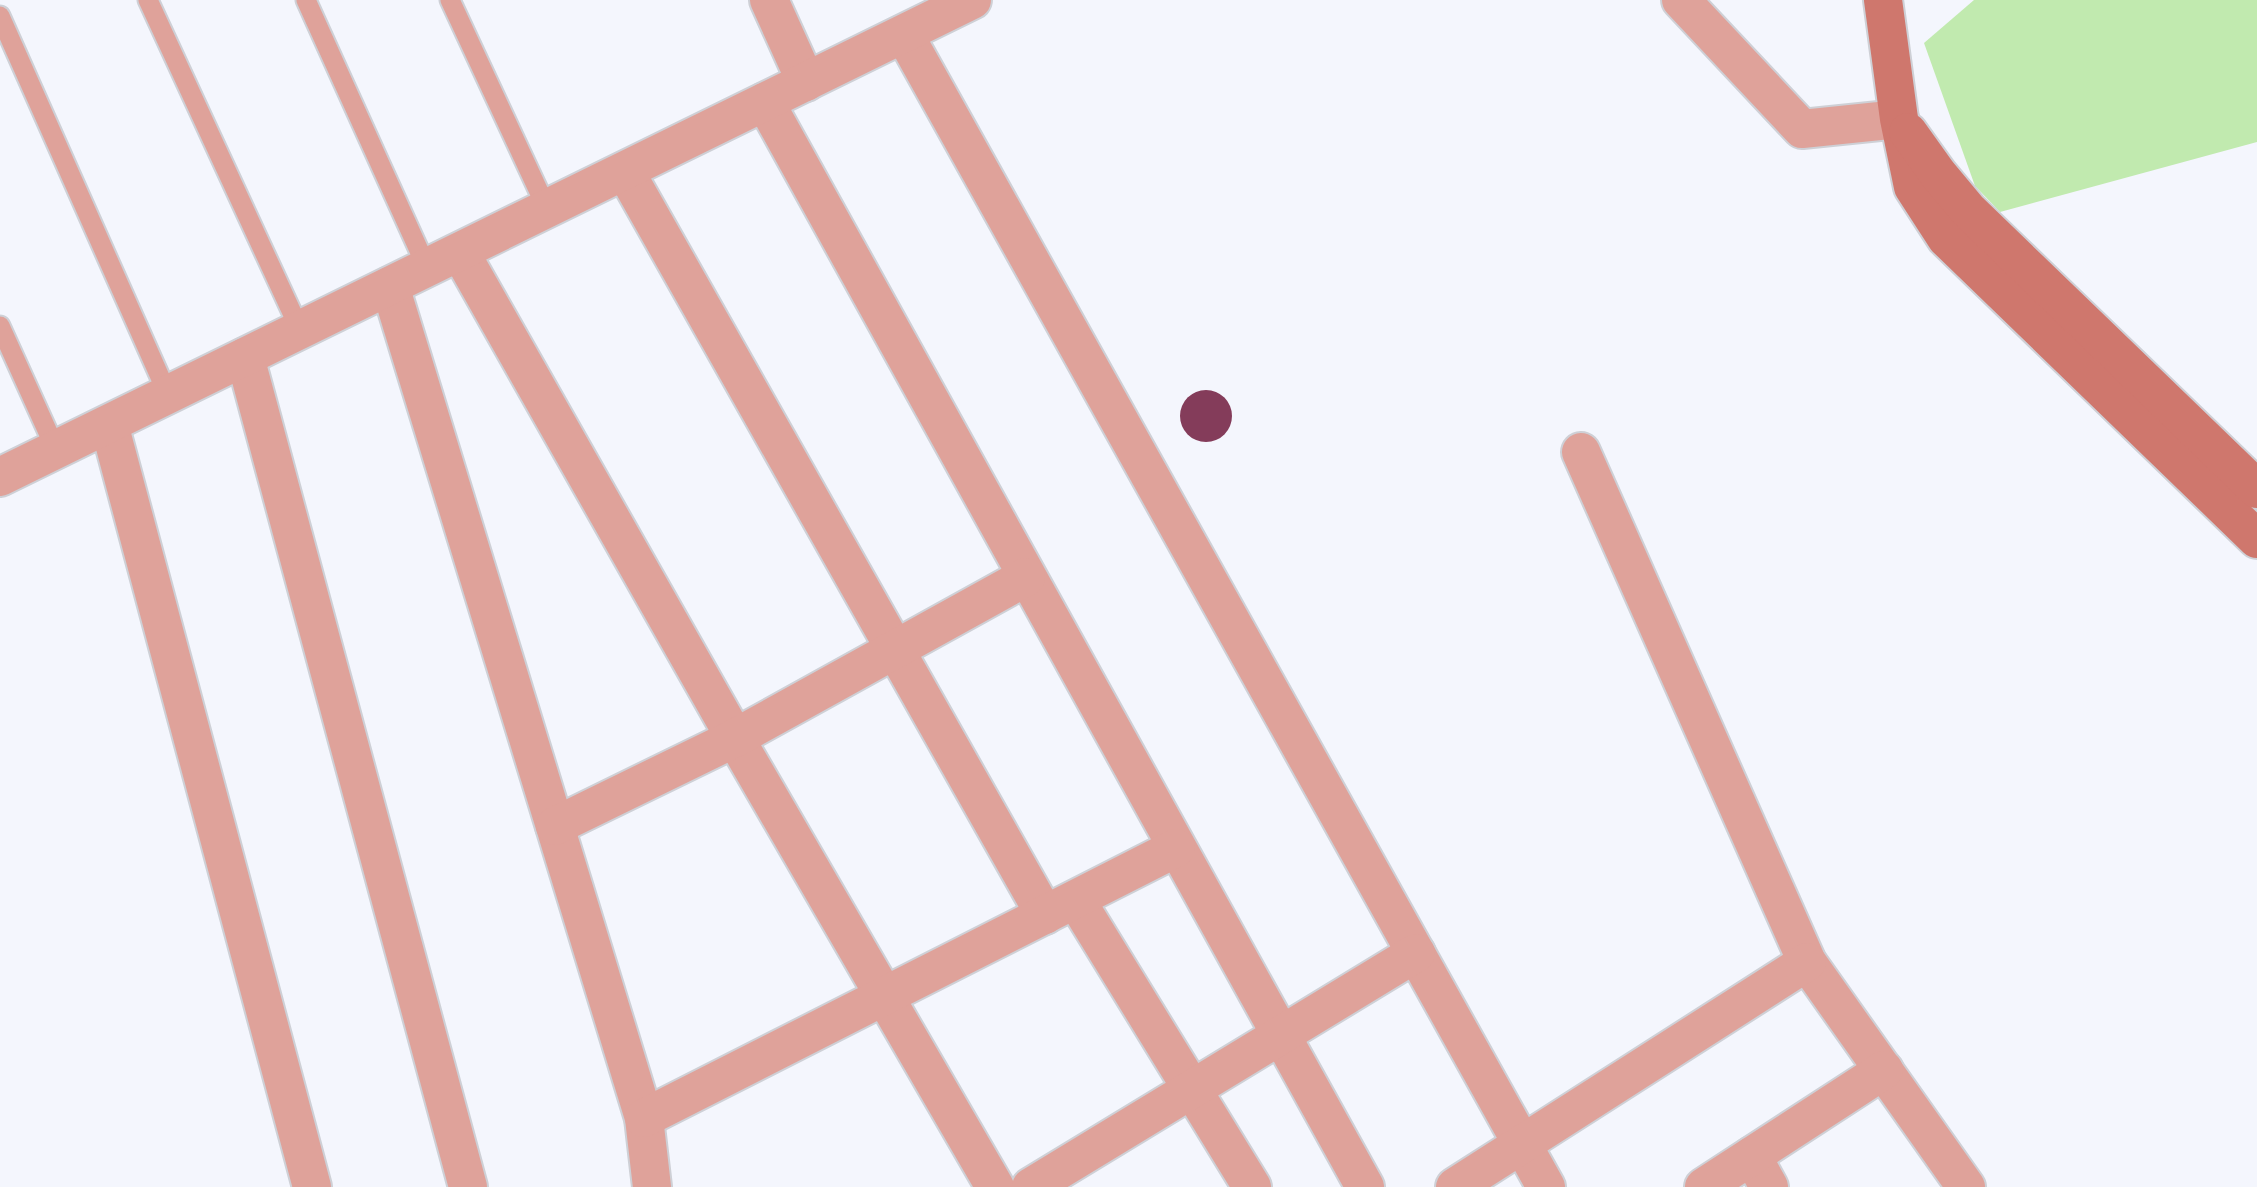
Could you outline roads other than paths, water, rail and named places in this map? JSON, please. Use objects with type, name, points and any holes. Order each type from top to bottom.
[{"type":"street","points":[[769,0],[806,82]]},
{"type":"street","points":[[0,477],[972,0]]},
{"type":"street","points":[[1681,0],[1802,129],[1899,119]]},
{"type":"street","points":[[1884,0],[1899,119],[1913,187],[1946,238],[2257,538]]},
{"type":"street","points":[[904,34],[1546,1187]]},
{"type":"street","points":[[765,103],[1365,1187]]},
{"type":"street","points":[[1899,119],[1938,174],[1968,210],[2257,489]]},
{"type":"street","points":[[625,171],[895,650],[1060,907],[1192,1089],[1252,1187]]},
{"type":"street","points":[[443,260],[735,738],[995,1187]]},
{"type":"street","points":[[390,286],[644,1118],[652,1187]]},
{"type":"street","points":[[246,357],[468,1187]]},
{"type":"street","points":[[109,424],[312,1187]]},
{"type":"street","points":[[1581,452],[1807,962],[1966,1187]]},
{"type":"street","points":[[555,827],[735,738],[1026,577]]},
{"type":"street","points":[[644,1118],[1176,848]]},
{"type":"street","points":[[1031,1187],[1070,1177],[1192,1089],[1416,953]]},
{"type":"street","points":[[1454,1187],[1807,962]]},
{"type":"street","points":[[1704,1187],[1761,1172],[1884,1070]]},
{"type":"lane","points":[[148,0],[300,330]]},
{"type":"lane","points":[[306,0],[443,260]]},
{"type":"lane","points":[[450,0],[547,209]]},
{"type":"lane","points":[[0,16],[168,395]]},
{"type":"lane","points":[[0,326],[56,450]]}]
